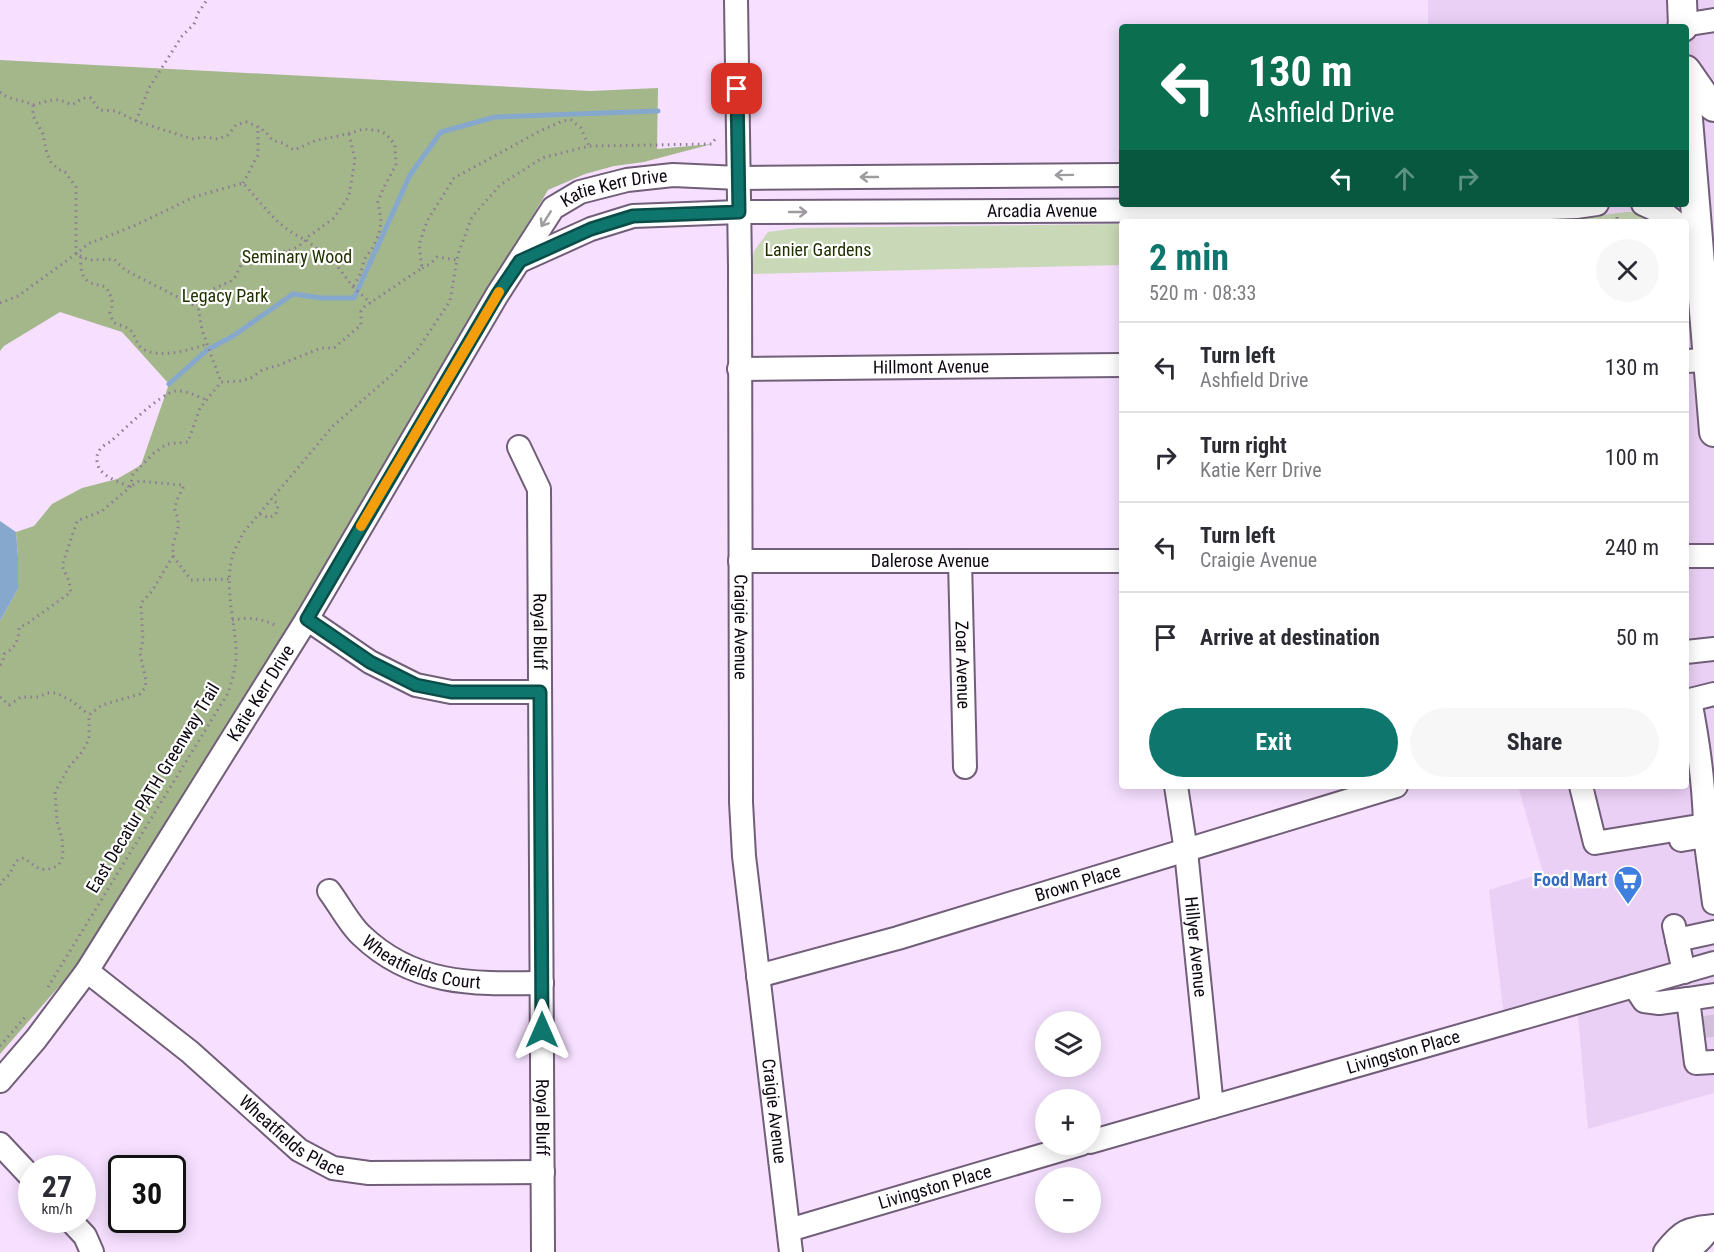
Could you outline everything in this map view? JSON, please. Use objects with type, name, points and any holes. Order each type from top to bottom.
[{"type":"main road","points":[[1688,219],[1697,170],[1693,107],[1709,103],[1689,73]]},
{"type":"main road","points":[[1689,266],[1697,361],[1714,432]]},
{"type":"street","name":"Craigie Avenue","points":[[736,0],[739,178],[741,802],[744,856],[791,1252]]},
{"type":"street","points":[[1681,20],[1714,20]]},
{"type":"street","name":"Arcadia Avenue","points":[[739,178],[1119,175]]},
{"type":"street","name":"Katie Kerr Drive","points":[[0,1081],[36,1039],[87,971],[307,619],[497,295],[553,208],[580,192],[627,180],[673,176],[739,178]]},
{"type":"street","name":"Arcadia Avenue","points":[[739,212],[1576,207]]},
{"type":"street","points":[[1650,207],[1672,219]]},
{"type":"street","name":"Katie Kerr Drive","points":[[520,261],[591,229],[633,216],[739,212]]},
{"type":"street","name":"Hillmont Avenue","points":[[739,369],[1119,365]]},
{"type":"street","name":"Royal Bluff","points":[[519,447],[539,489],[543,1252]]},
{"type":"street","points":[[1689,556],[1714,556]]},
{"type":"street","name":"Dalerose Avenue","points":[[740,561],[1119,561]]},
{"type":"street","name":"Zoar Avenue","points":[[960,561],[965,767]]},
{"type":"street","points":[[307,619],[370,662],[416,685],[451,692],[540,692]]},
{"type":"street","points":[[1689,652],[1714,649]]},
{"type":"street","points":[[1689,700],[1714,694]]},
{"type":"street","points":[[1582,789],[1595,843],[1705,825],[1709,794],[1705,732],[1689,702]]},
{"type":"street","name":"Hillyer Avenue","points":[[1176,789],[1186,851],[1212,1107]]},
{"type":"street","name":"Brown Place","points":[[758,976],[898,938],[1386,789]]},
{"type":"street","points":[[1662,844],[1705,836],[1711,854],[1714,903]]},
{"type":"street","name":"Wheatfields Court","points":[[329,891],[360,934],[395,962],[439,978],[483,984],[542,983]]},
{"type":"street","points":[[1714,932],[1675,933],[1701,967],[1706,1001],[1696,1063],[1714,1062]]},
{"type":"street","name":"Livingston Place","points":[[1101,1139],[1701,967]]},
{"type":"street","name":"Wheatfields Place","points":[[87,971],[190,1052],[299,1150],[333,1168],[369,1173],[543,1172]]},
{"type":"street","points":[[1634,986],[1644,1000],[1659,1003],[1706,1001]]},
{"type":"street","points":[[0,1144],[18,1163]]},
{"type":"street","name":"Livingston Place","points":[[789,1230],[1044,1155]]},
{"type":"street","points":[[1688,1251],[1703,1239],[1712,1226]]},
{"type":"street","points":[[1665,1252],[1683,1232],[1698,1227],[1712,1226]]},
{"type":"street","points":[[82,1233],[92,1252]]},
{"type":"path","points":[[136,121],[149,88],[182,36],[194,24],[207,0]]},
{"type":"path","points":[[0,92],[8,98],[23,100],[33,105],[56,99],[61,99],[71,105],[79,100],[91,98],[99,110],[116,111],[136,121],[192,139],[203,137],[218,139],[228,135],[237,125],[246,122],[258,126],[268,133],[272,140],[294,150],[317,140],[364,129],[381,131],[396,145],[396,165],[378,202],[381,221],[379,234],[364,260],[361,273],[353,287]]},
{"type":"path","points":[[33,105],[33,117],[43,134],[51,162],[65,172],[76,187],[76,254]]},
{"type":"path","points":[[422,268],[419,245],[427,221],[454,178],[563,121],[570,120],[581,128],[589,146]]},
{"type":"path","points":[[0,303],[18,296],[88,244],[136,225],[194,197],[243,183],[258,155],[258,126]]},
{"type":"path","points":[[221,382],[202,330],[197,301],[213,289],[235,278],[241,265],[251,257],[265,252],[288,251],[298,247],[334,218],[349,196],[355,159],[349,133]]},
{"type":"path","name":"East Decatur PATH Greenway Trail","points":[[47,989],[228,693],[235,672],[237,649],[232,620],[230,579],[233,554],[243,533],[333,426],[418,349],[450,301],[457,260],[472,217],[500,185],[542,158],[589,146],[712,144],[718,133]]},
{"type":"path","points":[[243,183],[283,227],[306,240],[335,263],[353,287],[370,303]]},
{"type":"path","points":[[76,254],[89,260],[114,259],[126,270],[197,307]]},
{"type":"path","points":[[81,256],[80,263],[84,277],[92,283],[106,287],[111,297],[113,305],[110,313],[113,322],[130,330],[140,347],[164,354],[207,344]]},
{"type":"path","points":[[130,487],[133,474],[166,444],[188,442],[200,408],[221,382],[251,378],[262,370],[321,348],[334,348],[361,325],[361,311],[370,303],[430,264],[437,257],[457,260]]},
{"type":"path","points":[[130,487],[105,475],[98,467],[97,457],[101,447],[110,442],[161,397],[175,391],[207,400]]},
{"type":"path","points":[[0,665],[4,654],[12,651],[19,638],[19,627],[71,592],[62,566],[77,521],[102,511],[139,481],[183,485],[183,490],[176,502],[178,528],[173,545],[173,556],[141,607],[143,640],[140,653],[146,681],[145,688],[140,694],[102,705],[89,715]]},
{"type":"path","points":[[259,513],[269,518],[276,514],[278,505],[272,498]]},
{"type":"path","points":[[173,556],[191,580],[230,579]]},
{"type":"path","points":[[232,620],[263,619],[277,626]]},
{"type":"path","points":[[0,698],[9,705],[21,697],[39,697],[47,693],[56,693],[72,701],[89,715]]},
{"type":"path","points":[[0,885],[19,859],[24,858],[34,868],[49,870],[59,866],[63,856],[55,792],[88,739],[89,715]]},
{"type":"path","points":[[0,1046],[28,1014]]},
{"type":"shaded area","points":[[1428,0],[1714,0],[1714,1093],[1588,1129],[1577,1005],[1505,1025],[1489,890],[1543,873],[1519,789],[1689,789],[1689,219],[1683,219],[1672,207],[1689,207],[1689,24],[1428,24]]},
{"type":"green space","name":"Seminary Wood","points":[[0,60],[590,91],[658,88],[657,149],[712,144],[644,162],[614,166],[585,174],[548,190],[103,936],[0,1054],[0,621],[18,589],[16,532],[34,526],[52,504],[82,488],[117,479],[141,465],[169,384],[122,332],[60,312],[4,346],[0,351]]},
{"type":"green space","points":[[1641,212],[1656,219],[1556,219]]},
{"type":"green space","name":"Lanier Gardens","points":[[1119,224],[1119,265],[749,274],[754,251],[768,232],[798,228]]},
{"type":"water","points":[[0,521],[16,532],[18,589],[0,621]]},
{"type":"waterway","points":[[169,384],[207,350],[233,336],[293,294],[322,298],[354,298],[410,175],[441,132],[495,117],[658,111]]},
{"type":"tunnel","points":[[1711,1015],[1714,1037]]},
{"type":"slow traffic","points":[[361,526],[499,292]]},
{"type":"place","name":"Food Mart","points":[[1628,906]]},
{"type":"route","points":[[542,1030],[540,692],[451,692],[416,685],[370,662],[307,619],[497,295],[520,261],[591,229],[633,216],[739,212],[737,89]]},
{"type":"park label","name":"Legacy Park","points":[[225,296]]}]
